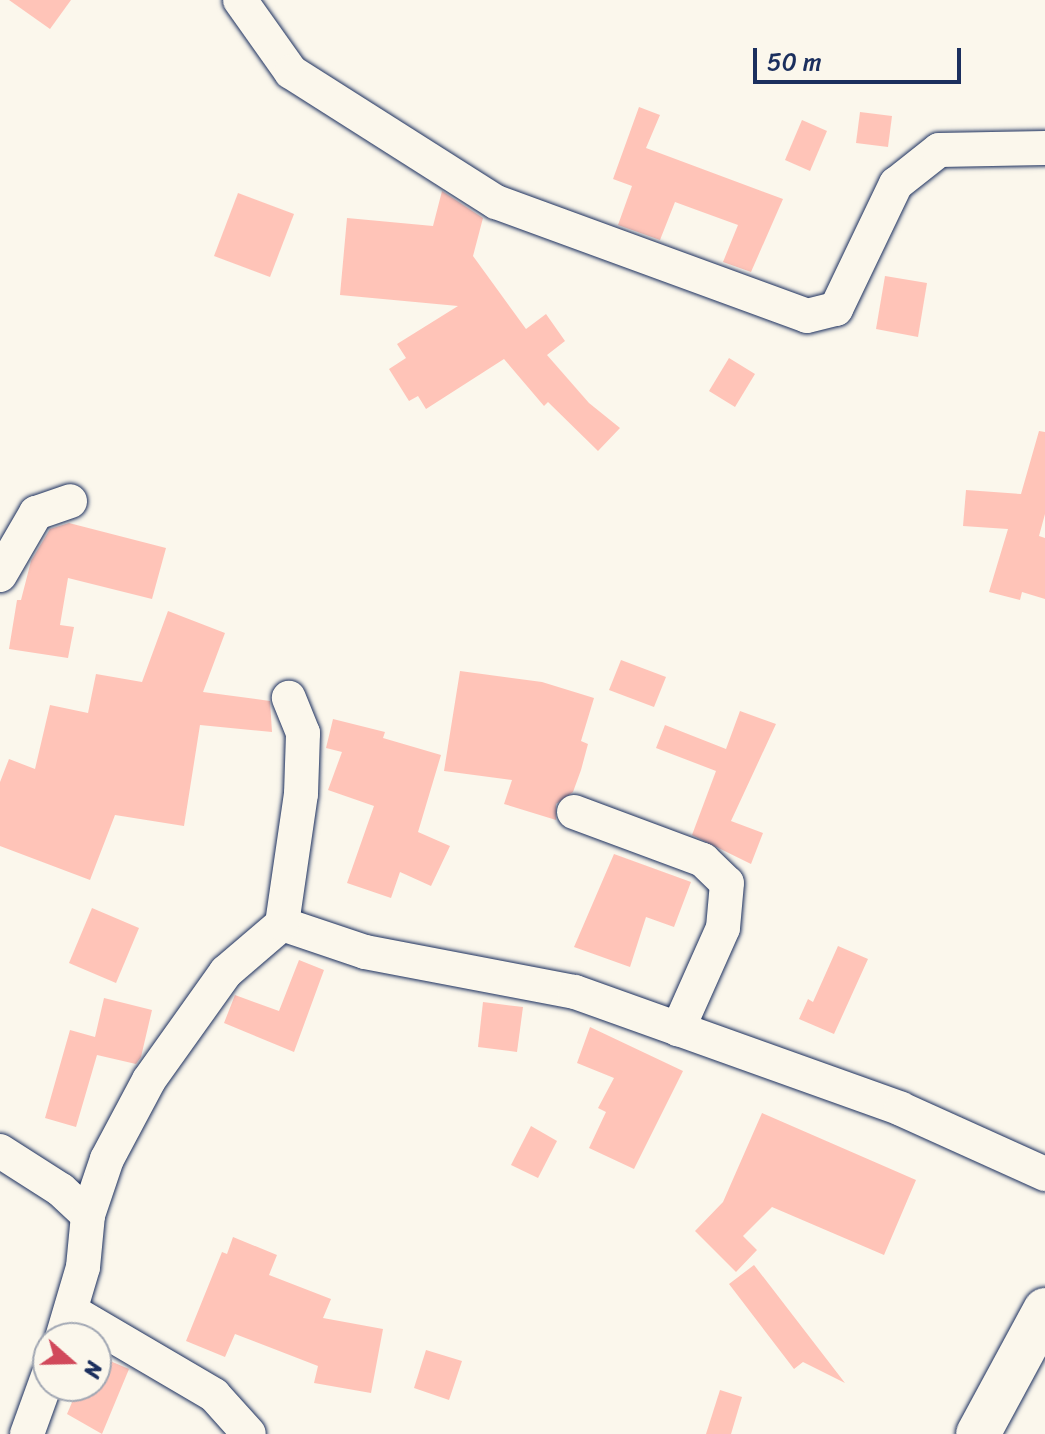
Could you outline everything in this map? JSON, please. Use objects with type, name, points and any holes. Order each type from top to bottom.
[{"type":"street","points":[[240,0],[291,72],[496,202],[807,316],[836,309],[896,184],[939,150],[1045,148]]},
{"type":"street","points":[[0,575],[36,513],[70,501]]},
{"type":"street","points":[[67,1322],[83,1267],[88,1215],[107,1159],[149,1080],[226,972],[282,924],[301,794],[303,733],[289,698]]},
{"type":"street","points":[[574,812],[703,860],[727,883],[723,928],[678,1029]]},
{"type":"street","points":[[282,924],[365,952],[575,992],[901,1109],[1045,1174]]},
{"type":"street","points":[[0,1151],[61,1190],[88,1215]]},
{"type":"street","points":[[978,1434],[1045,1310]]},
{"type":"street","points":[[112,1347],[214,1395],[249,1434]]},
{"type":"street","points":[[27,1434],[39,1402]]},
{"type":"building","points":[[9,0],[71,0],[50,29]]},
{"type":"building","points":[[639,107],[660,115],[646,148],[783,199],[751,272],[723,262],[738,225],[675,202],[660,240],[618,225],[632,186],[613,179]]},
{"type":"building","points":[[860,112],[892,116],[888,147],[856,143]]},
{"type":"building","points":[[802,120],[827,131],[810,171],[785,160]]},
{"type":"building","points":[[442,191],[483,218],[473,256],[526,329],[546,314],[565,341],[547,355],[589,403],[620,428],[598,451],[548,402],[544,406],[504,359],[426,409],[418,396],[409,401],[389,369],[406,358],[397,344],[458,306],[340,295],[347,218],[433,226]]},
{"type":"building","points":[[238,193],[294,214],[270,277],[214,256]]},
{"type":"building","points":[[885,276],[927,283],[918,337],[876,329]]},
{"type":"building","points":[[729,358],[755,374],[735,407],[709,391]]},
{"type":"building","points":[[1039,431],[1045,432],[1045,514],[1039,536],[1045,538],[1045,599],[1022,592],[1020,600],[989,592],[1008,529],[963,526],[966,490],[1021,494]]},
{"type":"building","points":[[69,523],[166,548],[152,599],[68,578],[60,625],[74,627],[68,658],[9,649],[17,600],[21,600],[31,561],[50,529]]},
{"type":"building","points":[[168,611],[225,633],[203,692],[270,701],[272,732],[200,725],[184,826],[115,815],[90,880],[0,846],[0,782],[9,759],[35,769],[50,705],[88,713],[96,674],[142,682]]},
{"type":"building","points":[[621,660],[666,677],[654,707],[609,690]]},
{"type":"building","points":[[460,671],[542,682],[594,698],[581,741],[588,744],[581,770],[573,792],[556,804],[556,820],[504,804],[512,780],[444,771]]},
{"type":"building","points":[[740,711],[776,724],[731,821],[763,833],[751,864],[692,835],[716,771],[656,748],[665,725],[726,749]]},
{"type":"building","points":[[333,719],[385,732],[383,738],[441,755],[418,832],[450,846],[431,886],[400,872],[391,898],[347,883],[374,806],[328,790],[342,752],[326,748]]},
{"type":"building","points":[[614,854],[691,882],[674,927],[646,917],[630,967],[574,947]]},
{"type":"building","points":[[92,908],[139,928],[116,983],[69,963]]},
{"type":"building","points":[[838,946],[868,959],[834,1034],[799,1019],[808,999],[813,1002]]},
{"type":"building","points":[[299,960],[324,970],[294,1052],[224,1023],[235,995],[279,1011]]},
{"type":"building","points":[[104,998],[152,1010],[141,1057],[136,1064],[97,1055],[76,1127],[45,1118],[70,1030],[95,1037]]},
{"type":"building","points":[[483,1002],[523,1007],[517,1052],[478,1047]]},
{"type":"building","points":[[590,1027],[683,1071],[634,1169],[589,1148],[606,1112],[598,1108],[614,1078],[577,1063]]},
{"type":"building","points":[[762,1113],[916,1180],[884,1255],[772,1207],[743,1236],[757,1250],[736,1272],[695,1231],[723,1202]]},
{"type":"building","points":[[531,1126],[557,1141],[538,1178],[511,1165]]},
{"type":"building","points":[[233,1237],[277,1255],[269,1275],[331,1299],[323,1318],[383,1329],[371,1393],[314,1383],[318,1366],[235,1334],[225,1357],[186,1341],[222,1252],[227,1254]]},
{"type":"building","points":[[754,1265],[845,1383],[803,1362],[794,1369],[729,1284]]},
{"type":"building","points":[[426,1350],[462,1361],[449,1400],[414,1388]]},
{"type":"building","points":[[112,1362],[129,1369],[102,1434],[67,1414],[72,1402],[112,1402]]},
{"type":"building","points":[[720,1390],[742,1397],[731,1434],[706,1434]]}]
